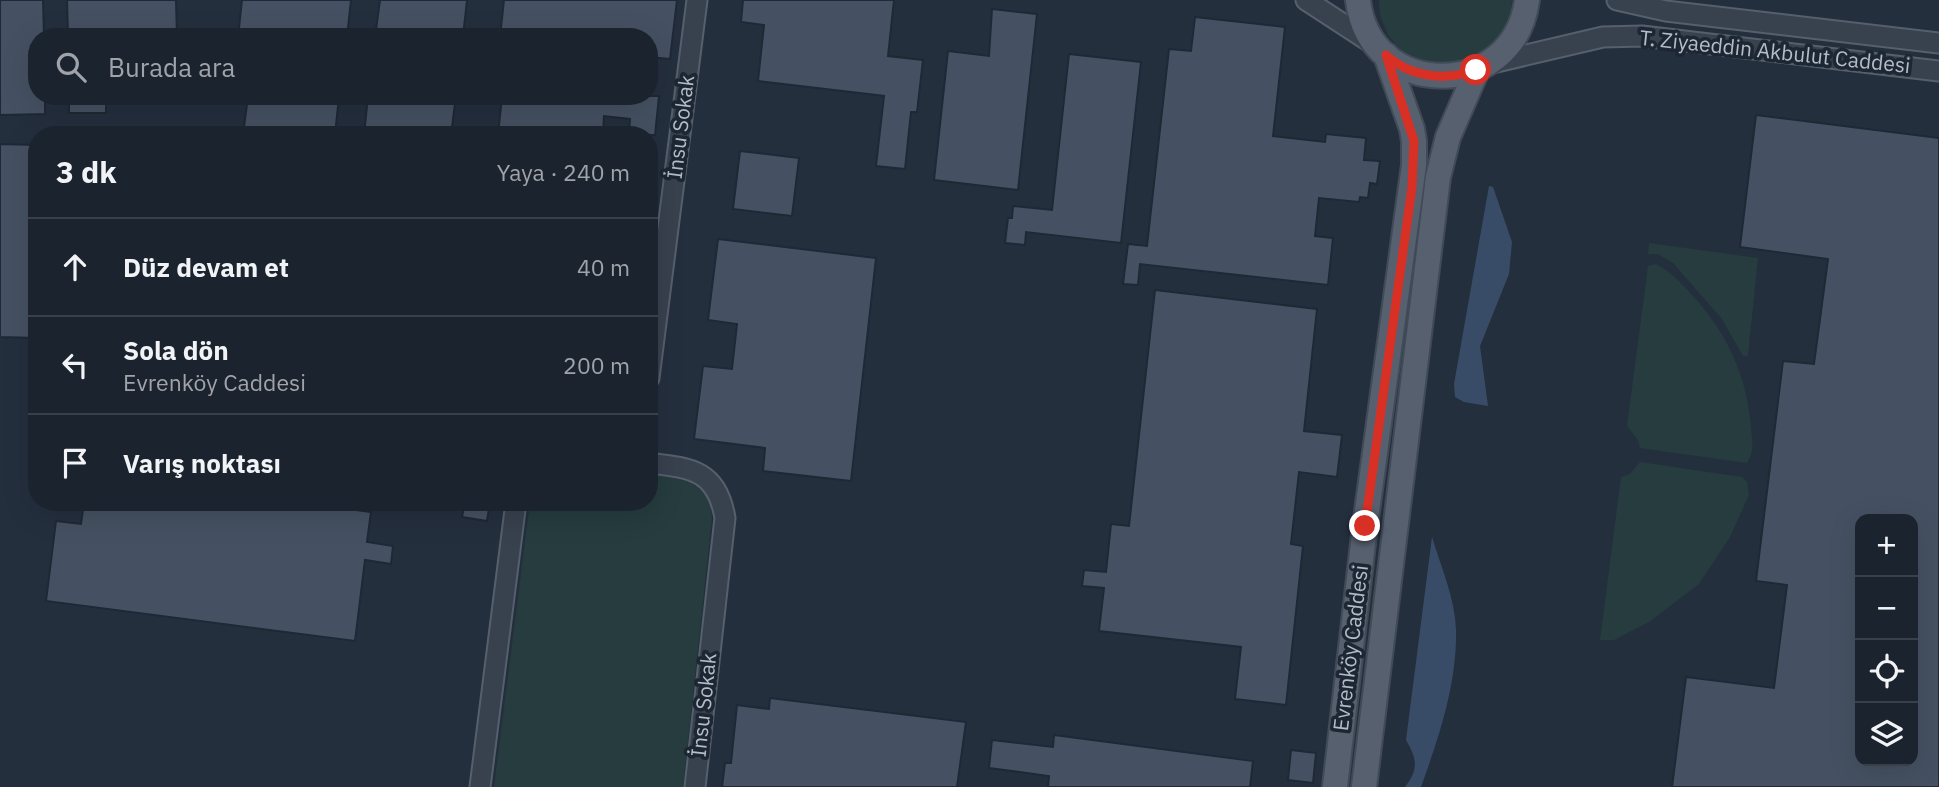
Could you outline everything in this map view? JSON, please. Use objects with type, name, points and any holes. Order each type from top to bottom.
[{"type":"main road","name":"Evrenköy Caddesi","points":[[1335,787],[1365,526],[1414,165],[1412,129],[1382,51],[1366,29],[1358,0]]},
{"type":"main road","points":[[1382,51],[1402,66],[1426,75],[1452,76],[1482,67],[1508,46],[1516,35],[1527,0]]},
{"type":"main road","name":"Evrenköy Caddesi","points":[[1364,787],[1438,177],[1448,137],[1482,67]]},
{"type":"street","name":"İnsu Sokak","points":[[658,306],[696,0]]},
{"type":"street","points":[[1306,0],[1382,51]]},
{"type":"street","name":"T. Ziyaeddin Akbulut Caddesi","points":[[1617,0],[1666,11],[1939,43]]},
{"type":"street","name":"T. Ziyaeddin Akbulut Caddesi","points":[[1482,67],[1603,37],[1642,36],[1939,71]]},
{"type":"street","name":"İnsu Sokak","points":[[658,464],[685,468],[703,475],[720,496],[725,518],[695,787]]},
{"type":"street","points":[[480,787],[515,511]]},
{"type":"green space","points":[[1379,0],[1512,0],[1510,19],[1500,39],[1463,65],[1420,62],[1401,51],[1388,35],[1380,15]]},
{"type":"green space","points":[[1649,243],[1758,258],[1748,356],[1743,356],[1722,319],[1673,263],[1658,254],[1648,254]]},
{"type":"green space","points":[[1656,264],[1676,278],[1705,310],[1733,356],[1749,408],[1752,446],[1747,463],[1640,448],[1638,440],[1627,426],[1648,266]]},
{"type":"green space","points":[[1640,462],[1742,477],[1747,482],[1749,495],[1730,537],[1699,584],[1649,622],[1614,640],[1600,640],[1621,477],[1630,474]]},
{"type":"green space","points":[[658,476],[678,479],[698,487],[707,497],[712,518],[683,787],[494,787],[529,511],[658,511]]},
{"type":"water","points":[[1489,186],[1493,187],[1512,242],[1509,274],[1480,346],[1488,406],[1464,402],[1455,397],[1454,384]]},
{"type":"water","points":[[1432,537],[1450,594],[1455,618],[1456,650],[1440,730],[1421,787],[1405,787],[1413,775],[1415,764],[1406,740]]},
{"type":"building","points":[[0,0],[43,0],[44,28],[28,28],[28,105],[45,105],[45,114],[0,115]]},
{"type":"building","points":[[67,0],[176,0],[177,28],[68,28]]},
{"type":"building","points":[[242,0],[351,0],[348,28],[239,28]]},
{"type":"building","points":[[380,0],[467,0],[464,28],[376,28]]},
{"type":"building","points":[[504,0],[677,0],[670,59],[658,58],[658,28],[501,28]]},
{"type":"building","points":[[743,0],[894,0],[888,56],[923,60],[917,112],[911,112],[905,169],[876,166],[884,96],[758,81],[764,25],[741,22]]},
{"type":"building","points":[[992,9],[1037,14],[1018,190],[934,180],[948,51],[989,56]]},
{"type":"building","points":[[1195,17],[1285,27],[1273,136],[1325,142],[1326,134],[1366,138],[1364,160],[1380,161],[1377,184],[1370,183],[1368,198],[1360,197],[1359,202],[1319,198],[1315,236],[1333,238],[1328,285],[1140,264],[1138,285],[1123,284],[1128,244],[1147,246],[1169,49],[1191,51]]},
{"type":"building","points":[[1069,54],[1141,62],[1121,243],[1026,232],[1025,245],[1005,243],[1008,218],[1012,218],[1013,206],[1052,210]]},
{"type":"building","points":[[659,96],[656,126],[630,126],[630,119],[604,116],[603,126],[499,126],[501,105],[658,105]]},
{"type":"building","points":[[69,105],[106,105],[106,113],[69,113]]},
{"type":"building","points":[[247,105],[338,105],[336,126],[244,126]]},
{"type":"building","points":[[367,105],[455,105],[452,126],[365,126]]},
{"type":"building","points":[[1756,115],[1939,138],[1939,787],[1672,787],[1686,677],[1774,688],[1787,585],[1756,581],[1783,361],[1814,364],[1828,259],[1740,247]]},
{"type":"building","points":[[0,144],[28,145],[28,338],[0,337]]},
{"type":"building","points":[[740,151],[799,158],[792,216],[733,209]]},
{"type":"building","points":[[718,239],[876,258],[851,481],[763,471],[765,448],[694,439],[703,366],[732,369],[737,324],[708,320]]},
{"type":"building","points":[[1155,290],[1317,309],[1304,431],[1342,435],[1337,477],[1299,472],[1291,544],[1303,546],[1286,705],[1235,699],[1241,647],[1099,631],[1104,588],[1082,586],[1084,570],[1106,572],[1111,524],[1129,526]]},
{"type":"building","points":[[83,511],[363,511],[371,512],[367,542],[393,546],[391,564],[365,560],[355,641],[46,601],[56,521],[81,524]]},
{"type":"building","points":[[463,511],[489,511],[487,521],[462,517]]},
{"type":"building","points":[[770,698],[966,722],[957,787],[722,787],[725,763],[731,763],[737,705],[769,709]]},
{"type":"building","points":[[1054,735],[1253,761],[1250,787],[1048,787],[1049,776],[989,768],[992,740],[1053,747]]},
{"type":"building","points":[[1291,750],[1316,753],[1313,783],[1288,780]]},
{"type":"route","points":[[1365,526],[1415,152],[1412,129],[1386,55],[1414,72],[1426,75],[1452,76],[1476,70]]}]
